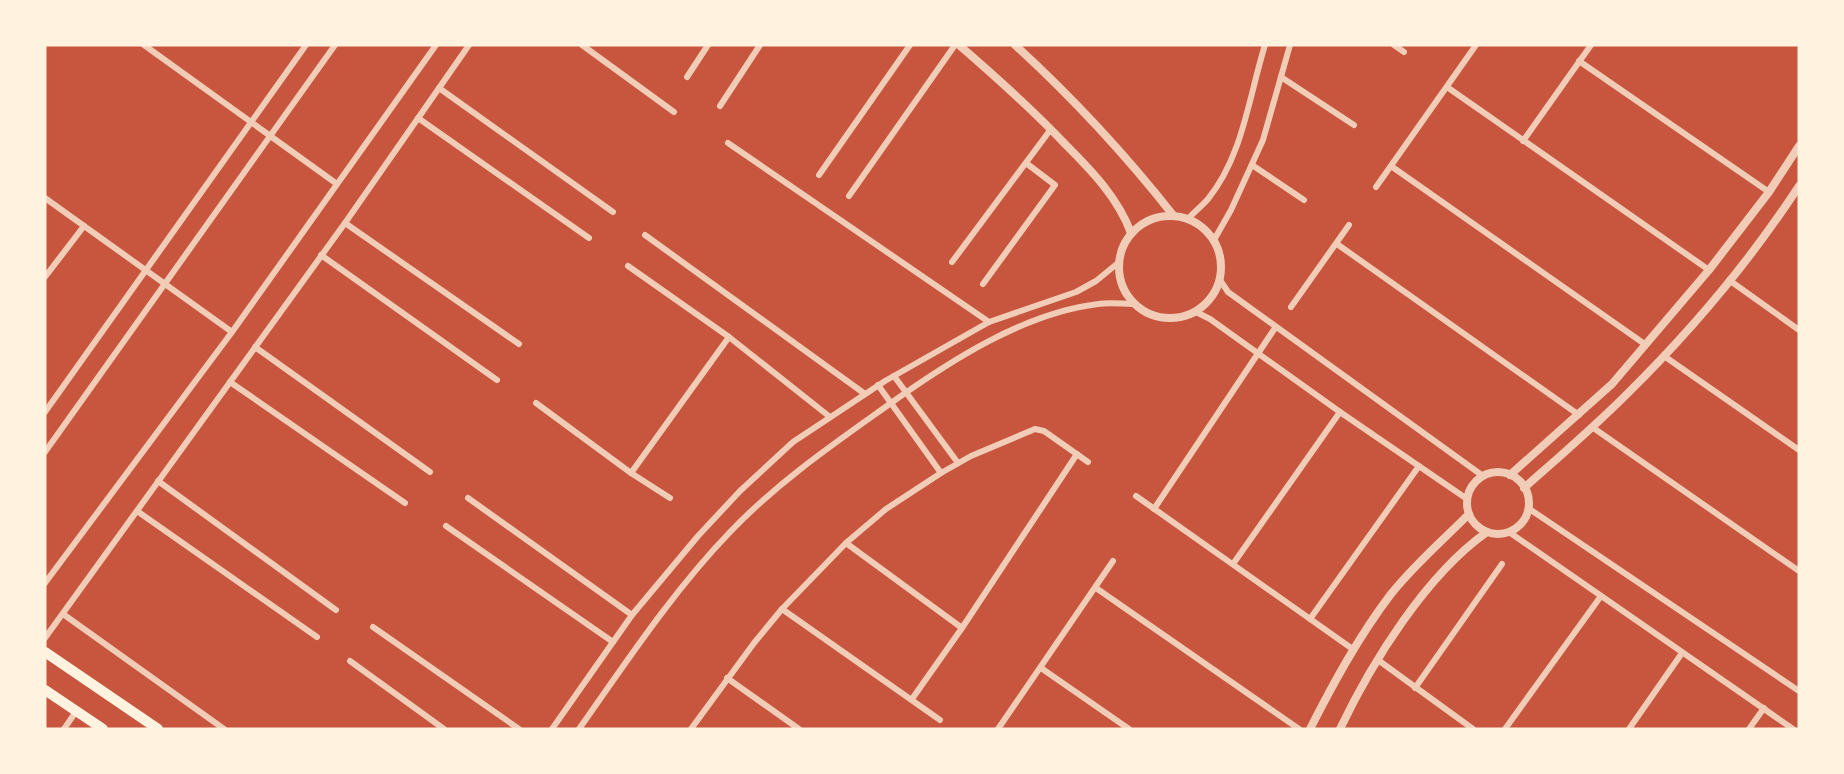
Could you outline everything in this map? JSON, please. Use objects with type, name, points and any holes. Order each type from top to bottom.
[{"type":"main road","points":[[45,652],[158,729]]},
{"type":"main road","points":[[45,690],[76,710],[87,724],[103,729]]},
{"type":"street","points":[[144,45],[337,183]]},
{"type":"street","points":[[45,412],[306,45]]},
{"type":"street","points":[[45,452],[335,45]]},
{"type":"street","points":[[45,583],[232,332],[436,45]]},
{"type":"street","points":[[45,638],[345,223],[469,45]]},
{"type":"street","points":[[582,45],[674,112]]},
{"type":"street","points":[[687,77],[708,45]]},
{"type":"street","points":[[720,106],[760,45]]},
{"type":"street","points":[[819,175],[910,45]]},
{"type":"street","points":[[849,196],[957,45],[1003,82],[1051,129],[1108,192],[1125,216],[1131,233]]},
{"type":"street","points":[[1015,45],[1085,111],[1123,152],[1173,215]]},
{"type":"street","points":[[1188,219],[1208,199],[1227,168],[1243,127],[1264,45]]},
{"type":"street","points":[[1214,240],[1263,140],[1290,45]]},
{"type":"street","points":[[1394,45],[1404,52]]},
{"type":"street","points":[[1376,187],[1476,45]]},
{"type":"street","points":[[1523,141],[1591,45]]},
{"type":"street","points":[[1579,61],[1769,192]]},
{"type":"street","points":[[1281,77],[1354,125]]},
{"type":"street","points":[[1446,87],[1709,270]]},
{"type":"street","points":[[439,88],[613,212]]},
{"type":"street","points":[[418,118],[589,238]]},
{"type":"street","points":[[952,262],[1051,129]]},
{"type":"street","points":[[728,143],[989,322]]},
{"type":"street","points":[[1510,475],[1612,384],[1709,270],[1769,192],[1799,146]]},
{"type":"street","points":[[983,284],[1055,185],[1026,163]]},
{"type":"street","points":[[1252,165],[1304,200]]},
{"type":"street","points":[[1391,166],[1646,345]]},
{"type":"street","points":[[1524,488],[1592,428],[1664,356],[1729,280],[1799,186]]},
{"type":"street","points":[[45,198],[232,332]]},
{"type":"street","points":[[1173,215],[1188,219],[1203,227],[1214,240],[1220,253],[1222,267],[1215,293],[1207,304],[1196,312],[1180,318],[1164,318],[1148,314],[1134,304],[1122,286],[1119,264],[1122,249],[1131,233],[1143,223],[1157,217],[1173,215]]},
{"type":"street","points":[[345,223],[519,344]]},
{"type":"street","points":[[1291,307],[1349,225]]},
{"type":"street","points":[[45,277],[84,226]]},
{"type":"street","points":[[645,235],[865,394]]},
{"type":"street","points":[[1337,244],[1579,414]]},
{"type":"street","points":[[321,255],[497,380]]},
{"type":"street","points":[[552,729],[632,615],[698,536],[740,491],[793,442],[878,385],[989,322],[1076,292],[1119,264]]},
{"type":"street","points":[[628,266],[729,337],[831,417]]},
{"type":"street","points":[[1220,280],[1228,292],[1275,328],[1483,476]]},
{"type":"street","points":[[1729,280],[1799,330]]},
{"type":"street","points":[[579,729],[662,611],[732,530],[798,470],[906,392],[991,340],[1033,321],[1068,310],[1099,303],[1134,304]]},
{"type":"street","points":[[1196,312],[1210,319],[1467,499]]},
{"type":"street","points":[[1154,508],[1275,328]]},
{"type":"street","points":[[631,473],[729,337]]},
{"type":"street","points":[[255,347],[430,472]]},
{"type":"street","points":[[1664,356],[1799,450]]},
{"type":"street","points":[[894,376],[958,463]]},
{"type":"street","points":[[230,382],[405,503]]},
{"type":"street","points":[[878,385],[941,473]]},
{"type":"street","points":[[536,403],[631,473],[670,498]]},
{"type":"street","points":[[1233,564],[1340,412]]},
{"type":"street","points":[[1592,428],[1799,571]]},
{"type":"street","points":[[691,729],[727,678],[782,609],[846,543],[886,509],[971,456],[1035,429],[1044,431],[1088,462]]},
{"type":"street","points":[[912,699],[962,628],[1077,454]]},
{"type":"street","points":[[1310,619],[1419,466]]},
{"type":"street","points":[[1491,473],[1510,475],[1524,488],[1528,498],[1525,519],[1509,532],[1498,534],[1487,532],[1473,522],[1469,514],[1467,499],[1475,482],[1483,476],[1491,473]]},
{"type":"street","points":[[158,481],[336,610]]},
{"type":"street","points":[[1136,496],[1354,650]]},
{"type":"street","points":[[468,498],[632,615]]},
{"type":"street","points":[[1528,508],[1799,691]]},
{"type":"street","points":[[137,511],[316,637]]},
{"type":"street","points":[[1310,729],[1334,681],[1392,592],[1469,514]]},
{"type":"street","points":[[446,526],[613,642]]},
{"type":"street","points":[[1340,729],[1355,696],[1417,603],[1440,574],[1470,544],[1487,532]]},
{"type":"street","points":[[1509,532],[1793,729]]},
{"type":"street","points":[[846,543],[962,628]]},
{"type":"street","points":[[998,729],[1113,561]]},
{"type":"street","points":[[1415,688],[1502,564]]},
{"type":"street","points":[[1096,588],[1299,729]]},
{"type":"street","points":[[1505,729],[1601,596]]},
{"type":"street","points":[[782,609],[940,720]]},
{"type":"street","points":[[63,614],[224,729]]},
{"type":"street","points":[[373,627],[519,729]]},
{"type":"street","points":[[1629,729],[1682,652]]},
{"type":"street","points":[[1378,660],[1473,729]]},
{"type":"street","points":[[350,662],[444,729]]},
{"type":"street","points":[[1041,668],[1129,729]]},
{"type":"street","points":[[727,678],[799,729]]},
{"type":"street","points":[[1749,729],[1764,708]]},
{"type":"street","points":[[64,729],[76,710]]}]
